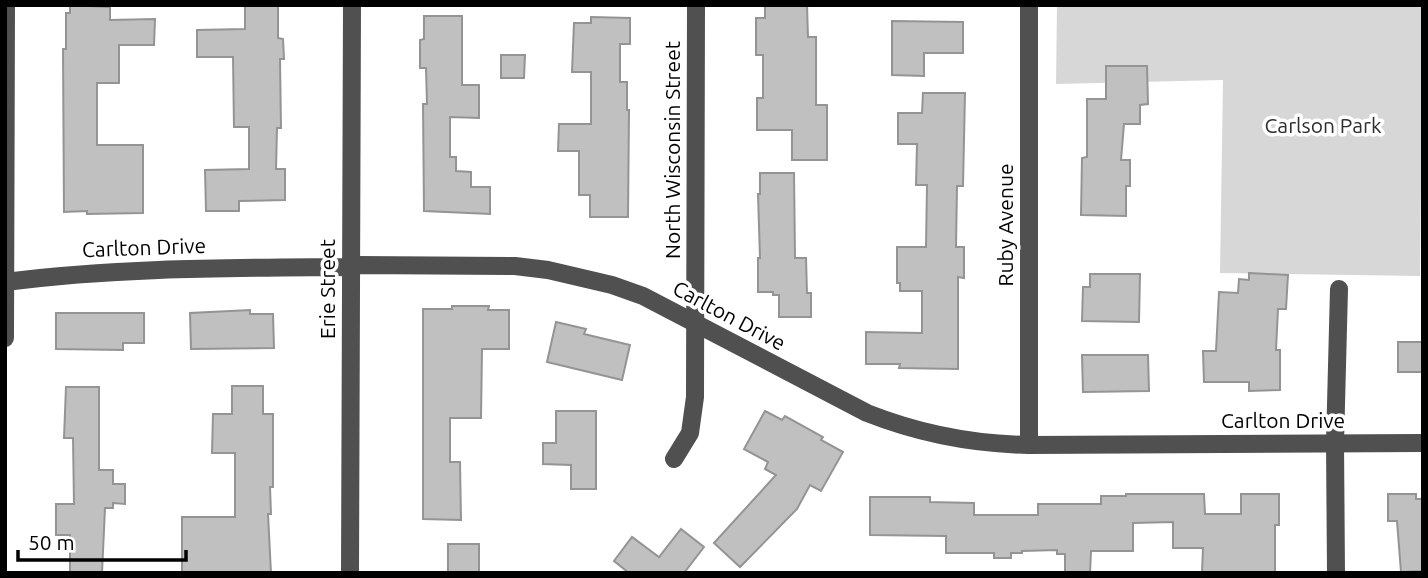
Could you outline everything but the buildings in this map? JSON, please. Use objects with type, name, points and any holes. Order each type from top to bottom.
[{"type":"street","points":[[5,338],[6,5]]},
{"type":"street","name":"Erie Street","points":[[350,573],[352,5]]},
{"type":"street","name":"North Wisconsin Street","points":[[674,459],[690,433],[695,397],[696,5]]},
{"type":"street","name":"Ruby Avenue","points":[[1029,5],[1029,445]]},
{"type":"street","name":"Carlton Drive","points":[[5,282],[71,273],[135,270],[356,265],[515,266],[548,270],[612,285],[643,296],[835,398],[899,426],[967,441],[1029,445],[1423,443]]},
{"type":"street","points":[[1336,573],[1335,443],[1339,289]]},
{"type":"green space","name":"Carlson Park","points":[[1057,5],[1423,5],[1420,276],[1220,273],[1223,80],[1056,84]]}]
